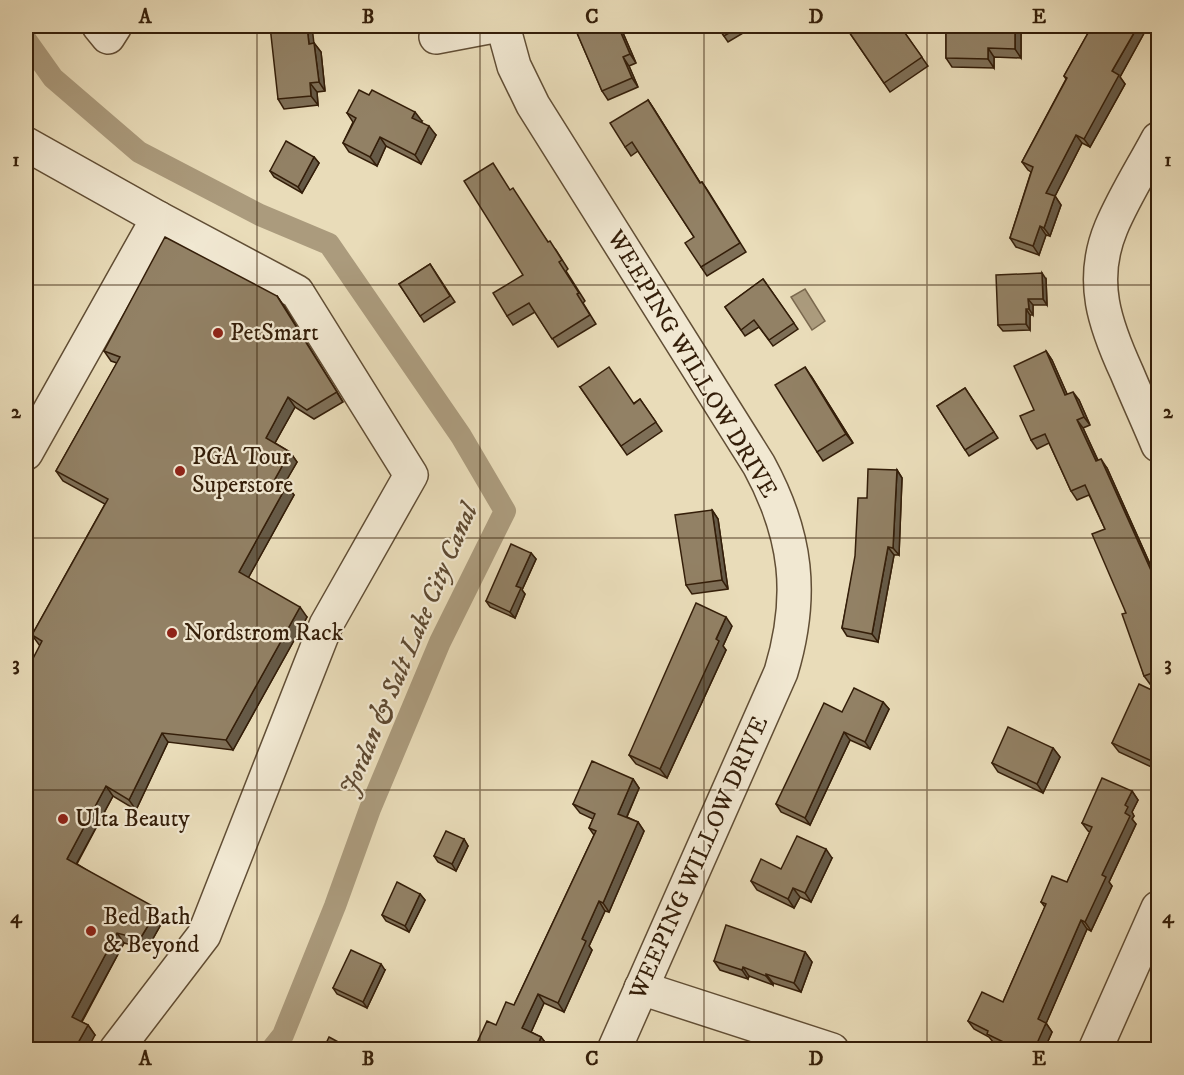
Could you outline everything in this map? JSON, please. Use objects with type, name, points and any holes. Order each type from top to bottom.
[{"type":"street","points":[[99,26],[108,37],[115,26]]},
{"type":"street","points":[[436,37],[494,26]]},
{"type":"street","name":"WEEPING WILLOW DRIVE","points":[[503,26],[514,66],[533,105],[764,473],[782,514],[794,566],[794,620],[782,672],[614,1050]]},
{"type":"street","points":[[1158,139],[1110,230],[1100,272],[1100,293],[1110,335],[1158,445]]},
{"type":"street","points":[[26,144],[297,292],[411,475],[326,625],[204,935],[116,1050]]},
{"type":"street","points":[[26,453],[158,218]]},
{"type":"street","points":[[1095,1050],[1158,908]]},
{"type":"street","points":[[641,988],[832,1050]]},
{"type":"shaded area","points":[[805,289],[825,321],[812,330],[791,297]]},
{"type":"building","points":[[270,26],[307,26],[309,44],[314,43],[319,82],[310,83],[311,96],[278,99]]},
{"type":"building","points":[[574,26],[618,26],[630,54],[623,57],[632,78],[602,91]]},
{"type":"building","points":[[717,26],[741,26],[724,36]]},
{"type":"building","points":[[845,26],[900,26],[922,57],[884,83]]},
{"type":"building","points":[[946,26],[1015,26],[1015,49],[988,48],[988,59],[946,58]]},
{"type":"building","points":[[1092,26],[1138,26],[1112,71],[1119,75],[1084,139],[1076,135],[1046,193],[1055,196],[1044,228],[1040,226],[1033,246],[1010,238],[1033,167],[1022,162],[1067,78],[1064,76]]},
{"type":"building","points":[[359,90],[369,95],[372,90],[415,112],[412,118],[429,126],[415,155],[380,137],[370,157],[343,143],[356,118],[347,113]]},
{"type":"building","points":[[648,100],[740,243],[701,267],[685,243],[694,237],[632,142],[625,147],[610,123]]},
{"type":"building","points":[[286,141],[314,157],[298,187],[270,171]]},
{"type":"building","points":[[493,163],[510,190],[513,188],[548,242],[550,241],[562,260],[559,262],[590,315],[552,339],[529,303],[507,316],[493,293],[523,275],[464,181]]},
{"type":"building","points":[[165,237],[277,296],[337,392],[307,410],[288,397],[266,438],[290,452],[275,479],[287,485],[239,572],[300,607],[226,740],[162,733],[129,800],[106,786],[67,859],[158,909],[140,939],[117,933],[72,1017],[88,1025],[74,1050],[26,1050],[26,672],[42,641],[32,635],[108,499],[56,471],[120,357],[104,351]]},
{"type":"building","points":[[430,264],[450,296],[420,316],[399,284]]},
{"type":"building","points":[[1042,273],[1043,299],[1028,299],[1026,324],[998,325],[996,275]]},
{"type":"building","points":[[763,279],[794,323],[769,340],[754,320],[741,330],[725,307]]},
{"type":"building","points":[[1046,351],[1065,395],[1073,392],[1084,417],[1077,420],[1096,461],[1101,459],[1158,586],[1158,671],[1144,676],[1122,614],[1126,613],[1092,534],[1105,529],[1085,485],[1071,491],[1045,434],[1031,440],[1020,416],[1034,410],[1014,366]]},
{"type":"building","points":[[609,367],[634,404],[640,399],[656,422],[621,446],[580,387]]},
{"type":"building","points":[[805,367],[846,434],[817,452],[775,385]]},
{"type":"building","points":[[965,388],[994,432],[965,450],[937,406]]},
{"type":"building","points":[[868,469],[897,470],[893,548],[888,547],[872,634],[842,628],[855,556],[858,498],[867,498]]},
{"type":"building","points":[[712,510],[722,580],[686,585],[675,515]]},
{"type":"building","points":[[511,544],[531,553],[516,586],[521,588],[510,612],[486,601]]},
{"type":"building","points":[[696,603],[726,617],[716,639],[719,641],[660,769],[629,755]]},
{"type":"building","points":[[1139,684],[1158,693],[1158,722],[1154,733],[1158,735],[1158,751],[1154,762],[1112,743]]},
{"type":"building","points":[[854,688],[883,702],[865,742],[844,732],[805,818],[776,804],[824,703],[842,712]]},
{"type":"building","points":[[1008,727],[1053,748],[1037,784],[992,763]]},
{"type":"building","points":[[592,761],[633,779],[618,814],[638,822],[603,903],[599,901],[582,939],[586,941],[558,1003],[538,994],[522,1028],[541,1037],[536,1050],[486,1050],[476,1045],[487,1021],[496,1025],[506,1002],[514,1005],[596,831],[589,828],[595,814],[573,804]]},
{"type":"building","points":[[1102,778],[1132,791],[1125,805],[1128,807],[1125,813],[1130,816],[1102,875],[1106,877],[1085,922],[1081,920],[1038,1019],[1046,1023],[1034,1050],[1020,1050],[987,1034],[988,1031],[968,1021],[982,992],[1003,1002],[1046,904],[1041,902],[1052,876],[1067,882],[1092,827],[1082,823]]},
{"type":"building","points":[[446,831],[464,839],[452,864],[434,856]]},
{"type":"building","points":[[797,836],[826,849],[805,893],[793,888],[788,899],[751,881],[761,859],[781,869]]},
{"type":"building","points":[[397,882],[420,894],[405,926],[382,915]]},
{"type":"building","points":[[726,925],[805,952],[794,983],[743,967],[742,970],[714,961]]},
{"type":"building","points":[[351,950],[381,964],[363,1002],[333,988]]},
{"type":"building","points":[[329,1037],[353,1050],[323,1050]]},
{"type":"waterway","name":"Jordan & Salt Lake City Canal","points":[[26,40],[53,78],[139,152],[260,215],[329,244],[461,436],[505,511],[440,642],[370,809],[335,906],[283,1035],[271,1050]]},
{"type":"place","name":"PetSmart","points":[[218,333]]},
{"type":"place","name":"PGA Tour Superstore","points":[[180,471]]},
{"type":"place","name":"Nordstrom Rack","points":[[172,633]]},
{"type":"place","name":"Ulta Beauty","points":[[63,819]]},
{"type":"place","name":"Bed Bath & Beyond","points":[[91,931]]}]
